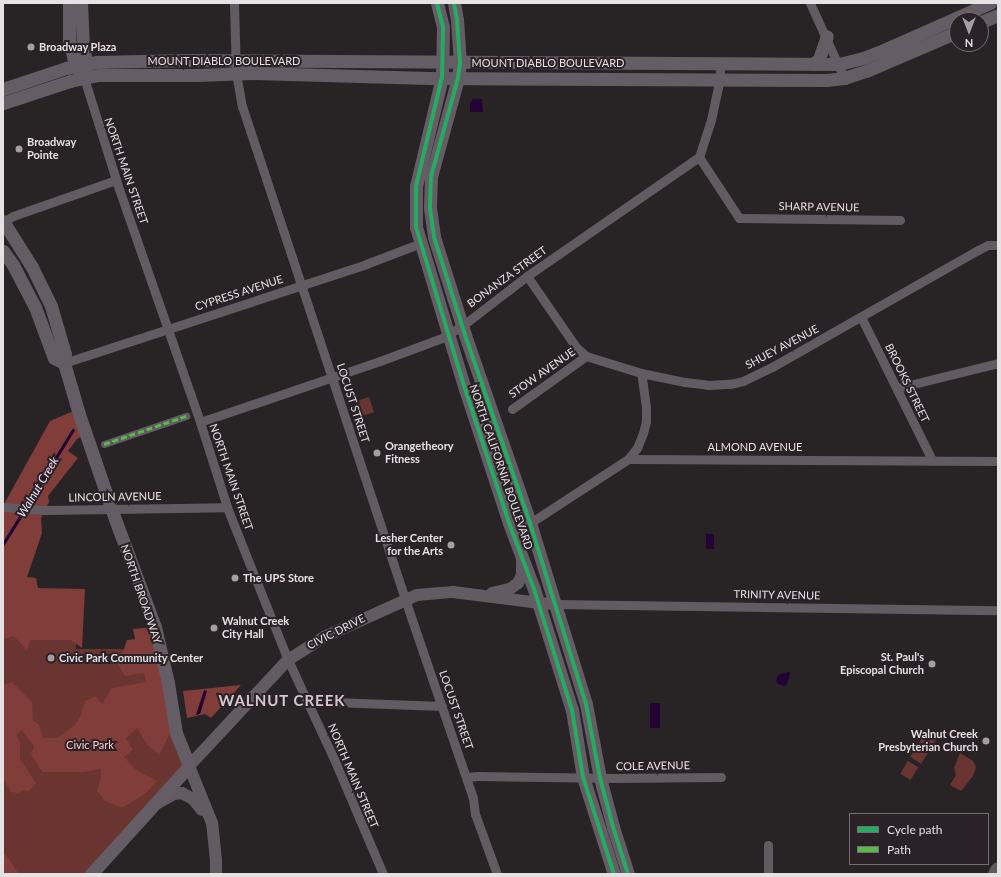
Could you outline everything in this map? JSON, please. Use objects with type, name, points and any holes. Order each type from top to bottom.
[{"type":"highway","points":[[996,874],[998,870]]},
{"type":"main road","points":[[69,3],[69,39],[84,78]]},
{"type":"main road","points":[[80,65],[83,47],[81,3]]},
{"type":"main road","name":"NORTH CALIFORNIA BOULEVARD","points":[[437,3],[443,27],[442,77],[416,186],[416,226],[500,497],[539,603],[572,710],[583,777],[614,874]]},
{"type":"main road","name":"NORTH CALIFORNIA BOULEVARD","points":[[454,3],[459,33],[460,62],[458,78],[431,177],[430,208],[434,237],[462,326],[530,523],[586,704],[600,778],[613,827],[628,874]]},
{"type":"main road","name":"MOUNT DIABLO BOULEVARD","points":[[3,103],[84,78],[100,75],[197,75],[236,67],[443,62],[839,64],[863,58],[886,49],[990,3]]},
{"type":"main road","points":[[812,64],[819,59],[827,36]]},
{"type":"main road","name":"MOUNT DIABLO BOULEVARD","points":[[3,89],[80,65],[161,60],[236,67],[458,78],[719,78],[826,80],[844,78],[866,72],[949,36]]},
{"type":"main road","name":"NORTH BROADWAY","points":[[3,221],[32,267],[51,306],[65,354],[64,364],[113,510],[155,627],[168,683],[176,733],[189,766]]},
{"type":"main road","name":"NORTH BROADWAY","points":[[3,251],[13,265],[35,307],[54,358],[64,364]]},
{"type":"main road","name":"CIVIC DRIVE","points":[[90,874],[189,766]]},
{"type":"street","name":"LOCUST STREET","points":[[234,3],[236,67],[242,106],[405,599],[473,798],[475,814],[497,874]]},
{"type":"street","points":[[810,3],[827,36],[844,78]]},
{"type":"street","points":[[699,157],[711,120],[721,64]]},
{"type":"street","name":"NORTH MAIN STREET","points":[[84,78],[116,180],[200,422],[227,507],[288,660],[334,759],[383,874]]},
{"type":"street","name":"BONANZA STREET","points":[[200,422],[332,378],[450,334],[527,276],[699,157]]},
{"type":"street","name":"SHARP AVENUE","points":[[699,157],[738,218],[900,220]]},
{"type":"street","points":[[3,221],[116,180]]},
{"type":"street","name":"CYPRESS AVENUE","points":[[64,364],[366,264],[421,243]]},
{"type":"street","name":"SHUEY AVENUE","points":[[527,276],[576,347],[586,356],[641,373],[685,382],[708,385],[730,384],[743,381],[772,368],[978,250],[988,245],[998,245]]},
{"type":"street","name":"BROOKS STREET","points":[[861,317],[932,460]]},
{"type":"street","name":"STOW AVENUE","points":[[512,409],[586,356]]},
{"type":"street","points":[[897,388],[998,364]]},
{"type":"street","points":[[530,523],[628,459],[636,448],[643,433],[646,421],[646,407],[641,373]]},
{"type":"street","points":[[104,444],[186,416]]},
{"type":"street","name":"ALMOND AVENUE","points":[[628,459],[998,461]]},
{"type":"street","name":"LINCOLN AVENUE","points":[[3,507],[45,510],[113,510],[227,507]]},
{"type":"street","points":[[483,595],[510,590],[518,584],[522,575],[522,558]]},
{"type":"street","name":"CIVIC DRIVE","points":[[189,766],[288,660],[324,637],[405,599],[432,593],[453,592],[555,604]]},
{"type":"street","name":"TRINITY AVENUE","points":[[555,604],[998,610]]},
{"type":"street","points":[[306,701],[442,706]]},
{"type":"street","name":"NORTH BROADWAY","points":[[189,766],[211,820],[215,847],[216,874]]},
{"type":"street","name":"COLE AVENUE","points":[[466,777],[721,777]]},
{"type":"street","points":[[150,808],[174,794],[185,794],[194,799],[211,820]]},
{"type":"street","points":[[768,845],[768,874]]},
{"type":"green space","points":[[369,397],[374,412],[362,416],[357,401]]},
{"type":"green space","points":[[78,409],[86,434],[77,439],[68,451],[78,458],[48,496],[49,502],[41,518],[42,533],[27,577],[36,578],[38,588],[85,589],[82,648],[71,640],[30,640],[27,650],[14,636],[3,639],[3,506],[50,421]]},
{"type":"green space","name":"Civic Park","points":[[3,590],[74,591],[76,649],[160,649],[189,766],[91,874],[3,874]]},
{"type":"green space","points":[[155,627],[174,725],[159,755],[147,744],[137,728],[126,738],[133,750],[124,757],[135,769],[157,781],[146,793],[122,808],[105,801],[97,791],[101,778],[101,769],[83,772],[42,772],[31,754],[34,746],[22,730],[16,735],[20,743],[20,759],[36,783],[29,791],[23,790],[18,793],[11,792],[3,778],[3,685],[12,682],[32,702],[33,720],[39,725],[43,738],[57,738],[74,726],[80,717],[85,701],[96,696],[102,704],[112,688],[146,682],[144,673],[125,676],[116,661],[123,652],[127,640],[135,639],[133,629]]},
{"type":"green space","points":[[241,685],[211,718],[205,714],[187,718],[183,691]]},
{"type":"green space","points":[[925,733],[936,740],[921,764],[910,757]]},
{"type":"green space","points":[[960,753],[973,761],[976,767],[973,776],[961,791],[950,785],[956,775],[954,768]]},
{"type":"green space","points":[[908,761],[918,767],[911,780],[900,774]]},
{"type":"green space","points":[[3,854],[6,855],[19,874],[3,874]]},
{"type":"shaded area","points":[[473,99],[482,99],[483,112],[470,112],[470,103]]},
{"type":"shaded area","points":[[706,534],[714,534],[714,549],[706,549]]},
{"type":"shaded area","points":[[789,672],[790,674],[787,684],[784,686],[778,684],[776,681],[778,675]]},
{"type":"shaded area","points":[[204,690],[207,691],[200,714],[196,715]]},
{"type":"shaded area","points":[[650,703],[660,703],[660,728],[650,728]]},
{"type":"waterway","name":"Walnut Creek","points":[[26,506],[73,430]]},
{"type":"waterway","name":"Walnut Creek","points":[[3,544],[24,511]]},
{"type":"marked path","points":[[104,444],[186,416]]},
{"type":"cycle path","points":[[437,3],[443,27],[442,77],[416,186],[416,227],[465,389],[509,523],[534,589],[572,710],[583,777],[614,874]]},
{"type":"cycle path","points":[[454,3],[457,20],[460,63],[458,78],[431,177],[430,208],[434,237],[465,335],[530,523],[586,704],[600,778],[613,827],[628,874]]},
{"type":"place","name":"Broadway Plaza","points":[[31,47]]},
{"type":"place","name":"Broadway Pointe","points":[[19,149]]},
{"type":"place","name":"Orangetheory Fitness","points":[[377,453]]},
{"type":"place","name":"Lesher Center for the Arts","points":[[451,545]]},
{"type":"place","name":"The UPS Store","points":[[235,578]]},
{"type":"place","name":"Walnut Creek City Hall","points":[[214,628]]},
{"type":"place","name":"Civic Park Community Center","points":[[51,658]]},
{"type":"place","name":"St. Paul's Episcopal Church","points":[[932,664]]},
{"type":"place","name":"Walnut Creek Presbyterian Church","points":[[986,741]]},
{"type":"district","name":"WALNUT CREEK","points":[[282,701]]}]
